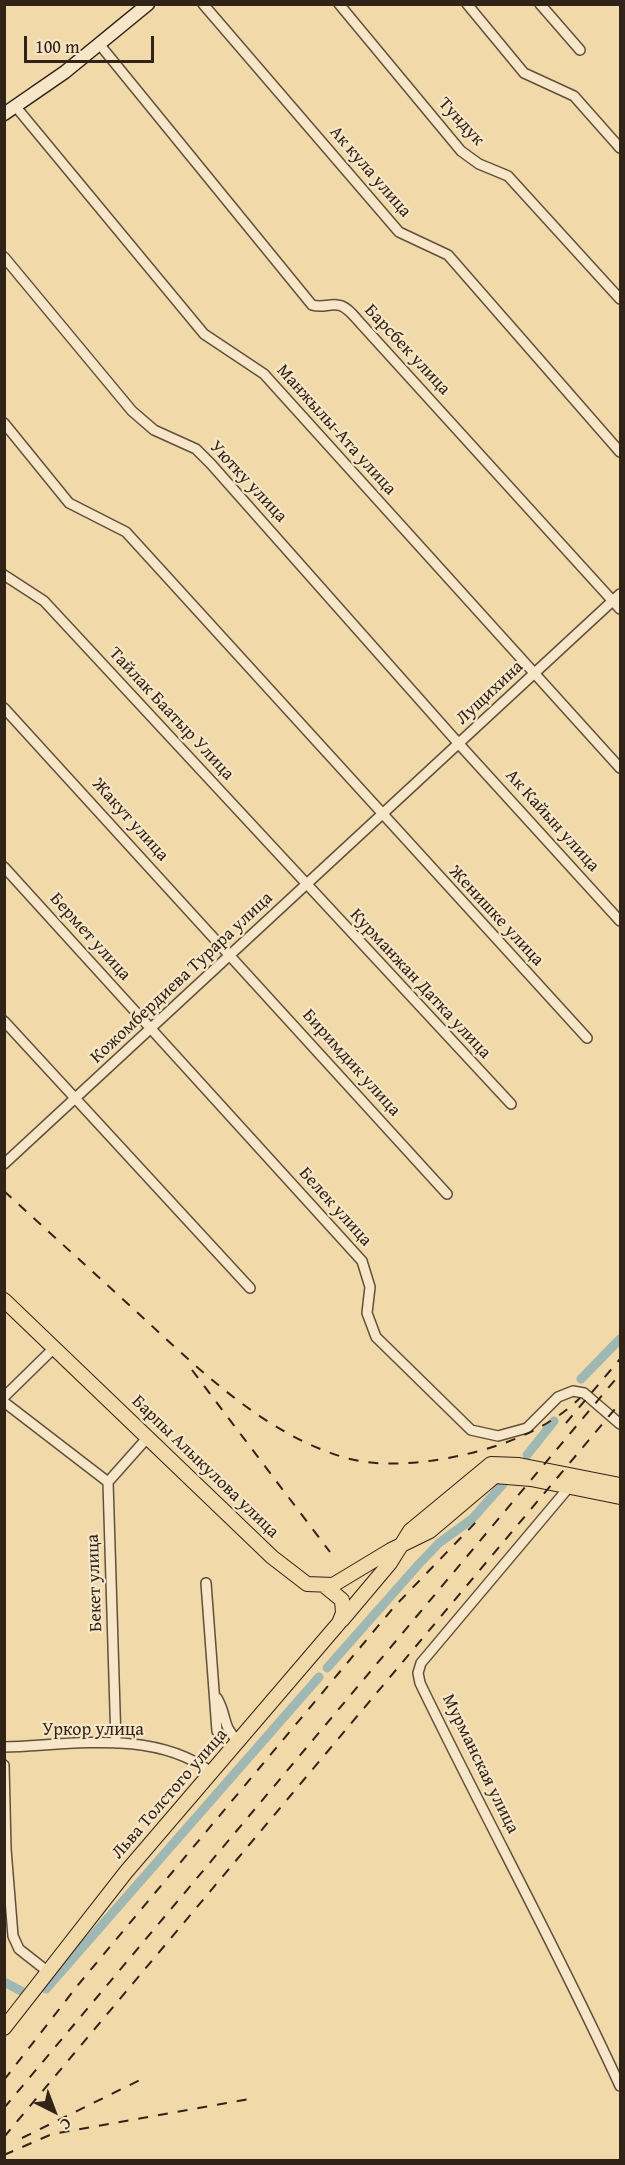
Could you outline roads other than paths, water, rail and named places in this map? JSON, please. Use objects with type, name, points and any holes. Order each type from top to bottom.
[{"type":"main road","points":[[4,114],[100,45],[148,4]]},
{"type":"main road","name":"Барпы Алыкулова улица","points":[[4,1300],[285,1568],[307,1584],[326,1587]]},
{"type":"main road","points":[[401,1544],[410,1531],[491,1464],[519,1465],[621,1485]]},
{"type":"main road","points":[[339,1623],[344,1608],[342,1600],[326,1587],[349,1577],[401,1544],[419,1538],[444,1521],[495,1476],[510,1476],[621,1497]]},
{"type":"main road","name":"Льва Толстого улица","points":[[4,2028],[47,1971],[211,1772],[390,1563],[401,1544]]},
{"type":"street","name":"Ак кула улица","points":[[203,4],[399,232],[448,255],[621,452]]},
{"type":"street","name":"Тундук","points":[[339,4],[461,151],[479,164],[508,176],[621,299]]},
{"type":"street","points":[[467,4],[524,73],[574,96],[621,148]]},
{"type":"street","points":[[540,4],[580,50]]},
{"type":"street","name":"Барсбек улица","points":[[100,45],[312,305],[322,308],[334,304],[342,306],[363,326],[617,597],[621,609]]},
{"type":"street","name":"Манжылы-Ата улица","points":[[16,107],[204,334],[264,374],[621,768]]},
{"type":"street","name":"Уютку улица","points":[[4,257],[132,411],[154,430],[196,449],[211,464],[459,744]]},
{"type":"street","name":"Женишке улица","points":[[4,423],[69,503],[126,532],[381,816],[587,1038]]},
{"type":"street","name":"Тайлак Баатыр Улица","points":[[4,574],[44,601],[305,885]]},
{"type":"street","name":"Лущихина","points":[[381,816],[617,597]]},
{"type":"street","name":"Жакут улица","points":[[4,708],[231,955]]},
{"type":"street","name":"Ак Кайын улица","points":[[459,744],[621,921]]},
{"type":"street","name":"Кожомбердиева Турара улица","points":[[5,1163],[381,816]]},
{"type":"street","name":"Бермет улица","points":[[4,867],[150,1029]]},
{"type":"street","name":"Курманжан Датка улица","points":[[305,885],[511,1104]]},
{"type":"street","name":"Биримдик улица","points":[[231,955],[447,1194]]},
{"type":"street","points":[[4,1021],[250,1288]]},
{"type":"street","name":"Белек улица","points":[[150,1029],[362,1261],[370,1287],[368,1313],[376,1337],[471,1430],[498,1436],[527,1428],[558,1397],[573,1390],[585,1393],[621,1424]]},
{"type":"street","points":[[4,1397],[54,1348]]},
{"type":"street","points":[[4,1402],[108,1482],[148,1437]]},
{"type":"street","name":"Бекет улица","points":[[108,1482],[116,1743]]},
{"type":"street","name":"Мурманская улица","points":[[570,1486],[421,1663],[418,1672],[420,1683],[466,1779],[566,1971],[621,2086]]},
{"type":"street","points":[[206,1583],[217,1731]]},
{"type":"street","points":[[215,1696],[223,1710],[227,1731],[238,1741]]},
{"type":"street","name":"Уркор улица","points":[[4,1747],[116,1743],[161,1748],[200,1764],[211,1772]]},
{"type":"street","points":[[4,1765],[6,1849],[14,1936],[19,1949],[47,1971]]},
{"type":"waterway","points":[[581,1379],[620,1339]]},
{"type":"waterway","points":[[527,1455],[554,1421]]},
{"type":"waterway","points":[[327,1668],[439,1543],[472,1519],[503,1484]]},
{"type":"waterway","points":[[46,1989],[319,1677]]},
{"type":"waterway","points":[[4,1982],[23,1992]]},
{"type":"railway","points":[[4,1191],[186,1357],[235,1398],[288,1433],[346,1458],[390,1464],[435,1460],[479,1451],[510,1441],[540,1427],[568,1409],[580,1398]]},
{"type":"railway","points":[[566,1423],[620,1359]]},
{"type":"railway","points":[[192,1370],[330,1552]]},
{"type":"railway","points":[[4,2108],[620,1374]]},
{"type":"railway","points":[[4,2137],[620,1403]]},
{"type":"railway","points":[[4,2080],[78,1985],[394,1607],[476,1522]]},
{"type":"railway","points":[[22,2138],[142,2079]]},
{"type":"railway","points":[[4,2155],[52,2134],[249,2099]]}]
